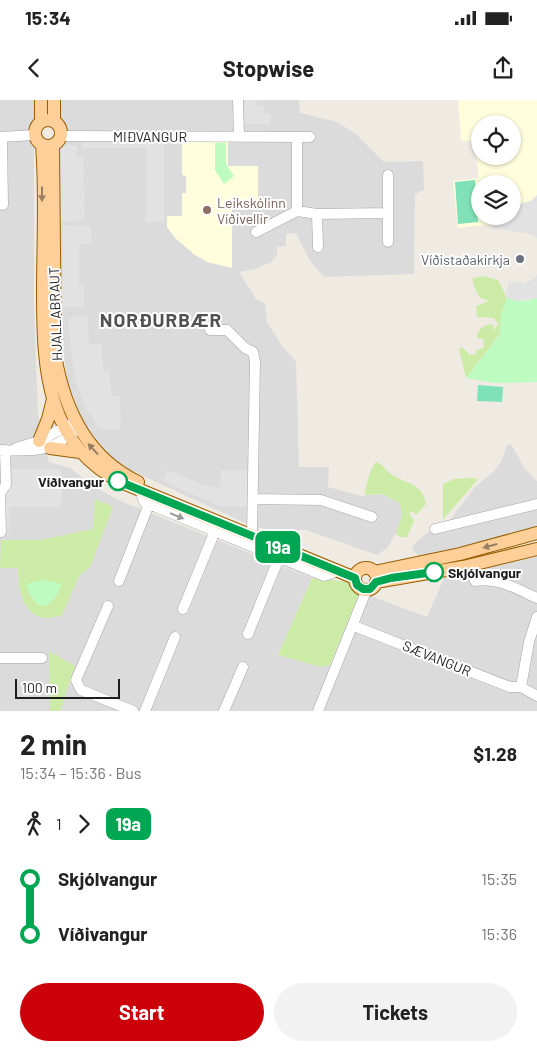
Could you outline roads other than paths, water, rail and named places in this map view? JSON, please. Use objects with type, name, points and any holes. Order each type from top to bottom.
[{"type":"main road","points":[[41,100],[48,122]]},
{"type":"main road","points":[[48,122],[59,125],[48,140],[36,129],[48,122],[54,100]]},
{"type":"main road","name":"HJALLABRAUT","points":[[48,140],[43,337],[46,374],[53,399],[72,428],[107,463],[136,481],[338,571],[357,574]]},
{"type":"main road","name":"HJALLABRAUT","points":[[48,140],[55,355],[63,394],[80,452],[106,474],[140,489],[357,574]]},
{"type":"main road","points":[[53,399],[44,444],[80,452]]},
{"type":"main road","points":[[372,581],[365,568],[357,574],[360,588],[372,581],[444,558],[537,533]]},
{"type":"main road","points":[[372,581],[463,567],[537,549]]},
{"type":"street","points":[[238,100],[238,136]]},
{"type":"street","name":"MIÐVANGUR","points":[[3,205],[1,136],[48,140],[238,136],[310,137]]},
{"type":"street","points":[[297,136],[297,210]]},
{"type":"street","points":[[388,174],[388,242]]},
{"type":"street","points":[[256,232],[297,210],[317,214],[387,213]]},
{"type":"street","points":[[317,214],[318,247]]},
{"type":"street","points":[[210,330],[227,330],[245,348],[253,352],[255,362],[253,533]]},
{"type":"street","points":[[1,532],[0,493],[6,485],[3,450],[44,444],[72,428]]},
{"type":"street","points":[[119,581],[150,504],[144,502],[140,489]]},
{"type":"street","points":[[254,499],[321,500],[372,517]]},
{"type":"street","name":"HJALLABRAUT","points":[[150,504],[324,576],[338,571]]},
{"type":"street","points":[[435,529],[537,504]]},
{"type":"street","points":[[183,609],[215,531]]},
{"type":"street","points":[[248,634],[279,558]]},
{"type":"street","points":[[475,581],[488,578],[537,598]]},
{"type":"street","points":[[318,711],[372,581]]},
{"type":"street","points":[[108,606],[76,680],[77,686],[81,690],[133,711]]},
{"type":"street","points":[[521,687],[529,642],[537,617]]},
{"type":"street","name":"SÆVANGUR","points":[[354,626],[510,687],[521,687],[537,696]]},
{"type":"street","points":[[145,711],[175,637]]},
{"type":"street","points":[[0,658],[42,658]]},
{"type":"street","points":[[224,711],[243,667]]},
{"type":"place","name":"Leikskólinn Víðivellir","points":[[207,210]]},
{"type":"place","name":"Víðistaðakirkja","points":[[520,259]]},
{"type":"place","name":"Víðivangur","points":[[118,481]]},
{"type":"place","name":"Skjólvangur","points":[[434,572]]},
{"type":"district","name":"NORÐURBÆR","points":[[161,319]]}]
